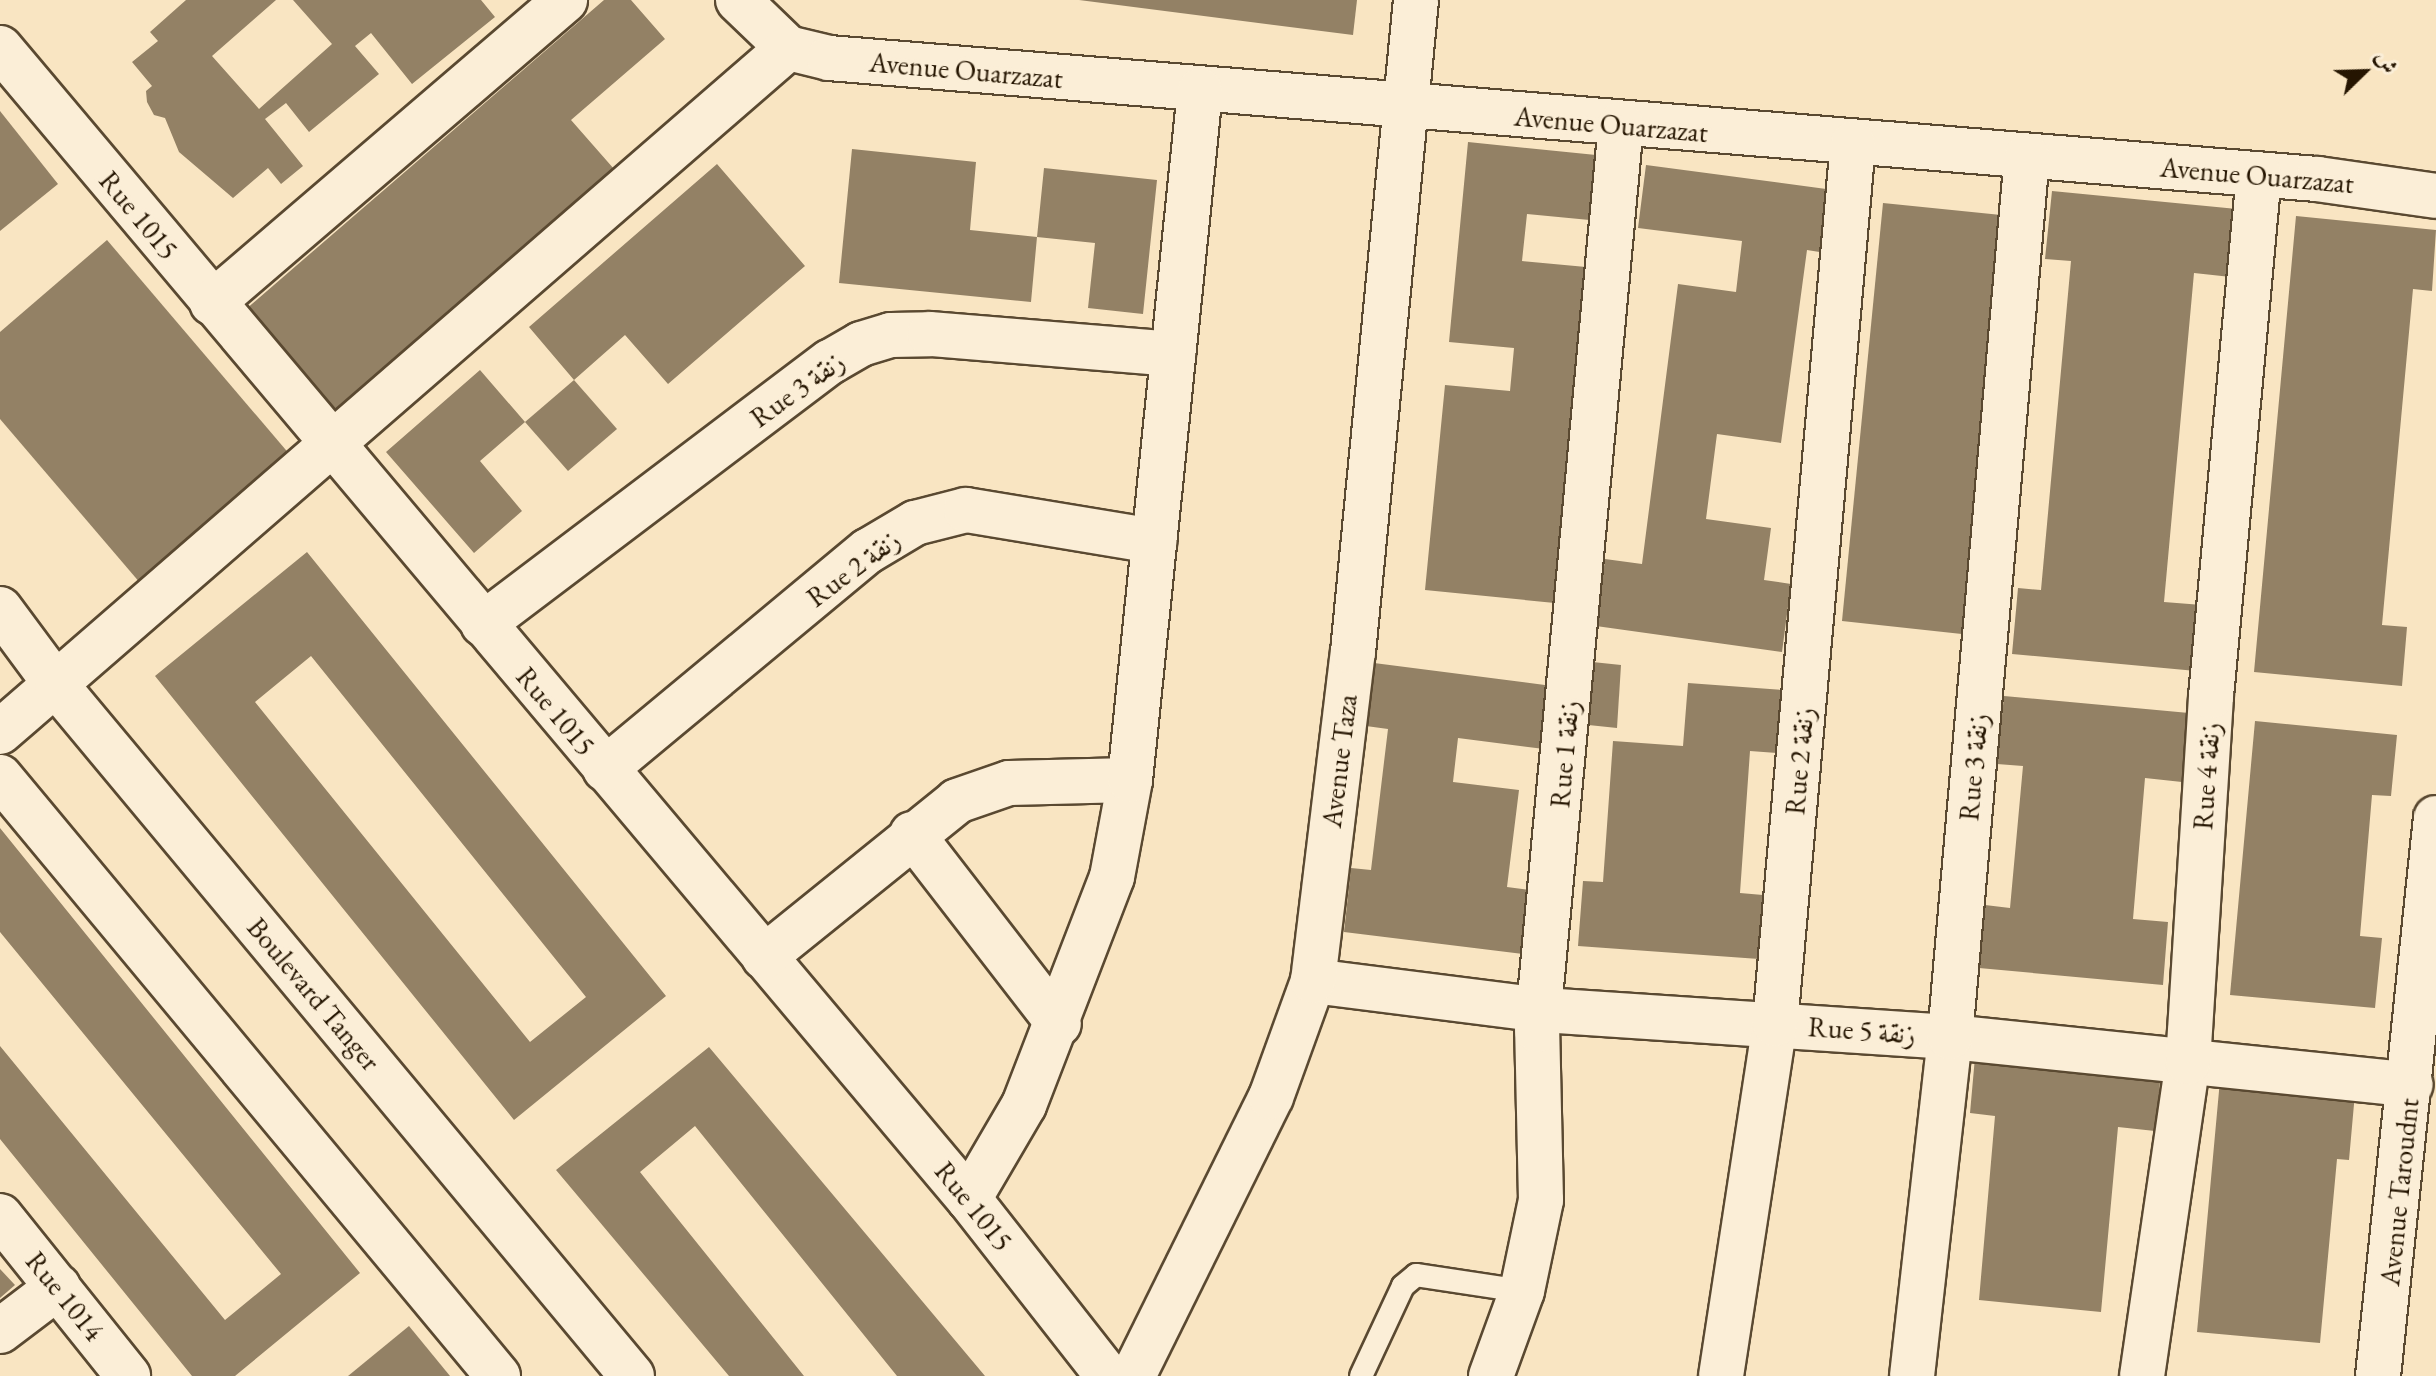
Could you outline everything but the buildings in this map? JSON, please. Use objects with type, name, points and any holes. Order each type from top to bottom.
[{"type":"street","points":[[212,303],[565,0]]},
{"type":"street","points":[[0,732],[57,686],[330,444],[788,48],[738,0]]},
{"type":"street","name":"Avenue Taza","points":[[1133,1376],[1271,1097],[1313,981],[1353,652],[1403,107],[1416,0]]},
{"type":"street","name":"Rue 1015","points":[[0,48],[330,444],[969,1199],[1108,1376]]},
{"type":"street","name":"Avenue Ouarzazat","points":[[788,48],[829,58],[1200,91],[2259,174],[2436,196]]},
{"type":"street","points":[[969,1199],[1024,1105],[1059,1024],[1112,877],[1130,780],[1200,91]]},
{"type":"street","name":"Rue 1 زنقة","points":[[1491,1376],[1522,1291],[1541,1200],[1535,1059],[1542,1010],[1621,124]]},
{"type":"street","name":"Rue 2 زنقة","points":[[1721,1376],[1743,1260],[1775,1024],[1853,143]]},
{"type":"street","name":"Rue 3 زنقة","points":[[1912,1376],[1950,1037],[2027,156]]},
{"type":"street","name":"Rue 4 زنقة","points":[[2142,1376],[2188,1062],[2211,696],[2259,174]]},
{"type":"street","name":"Rue 3 زنقة","points":[[483,624],[830,362],[861,344],[891,335],[930,334],[1173,354]]},
{"type":"street","name":"Rue 2 زنقة","points":[[605,769],[868,551],[915,523],[966,510],[1154,541]]},
{"type":"street","name":"Boulevard Tanger","points":[[0,609],[57,686],[632,1376]]},
{"type":"street","points":[[0,777],[498,1376]]},
{"type":"street","points":[[764,957],[912,834],[957,801],[1009,783],[1130,780]]},
{"type":"street","name":"Avenue Taroudnt","points":[[2378,1376],[2411,1085],[2436,818]]},
{"type":"street","points":[[912,834],[1059,1024]]},
{"type":"street","name":"Rue 5 زنقة","points":[[1313,981],[1542,1010],[1950,1037],[2411,1085]]},
{"type":"street","name":"Rue 1014","points":[[0,1216],[128,1376]]},
{"type":"street","points":[[0,1331],[58,1287]]},
{"type":"lane","points":[[1361,1376],[1403,1286],[1416,1275],[1522,1291]]}]
